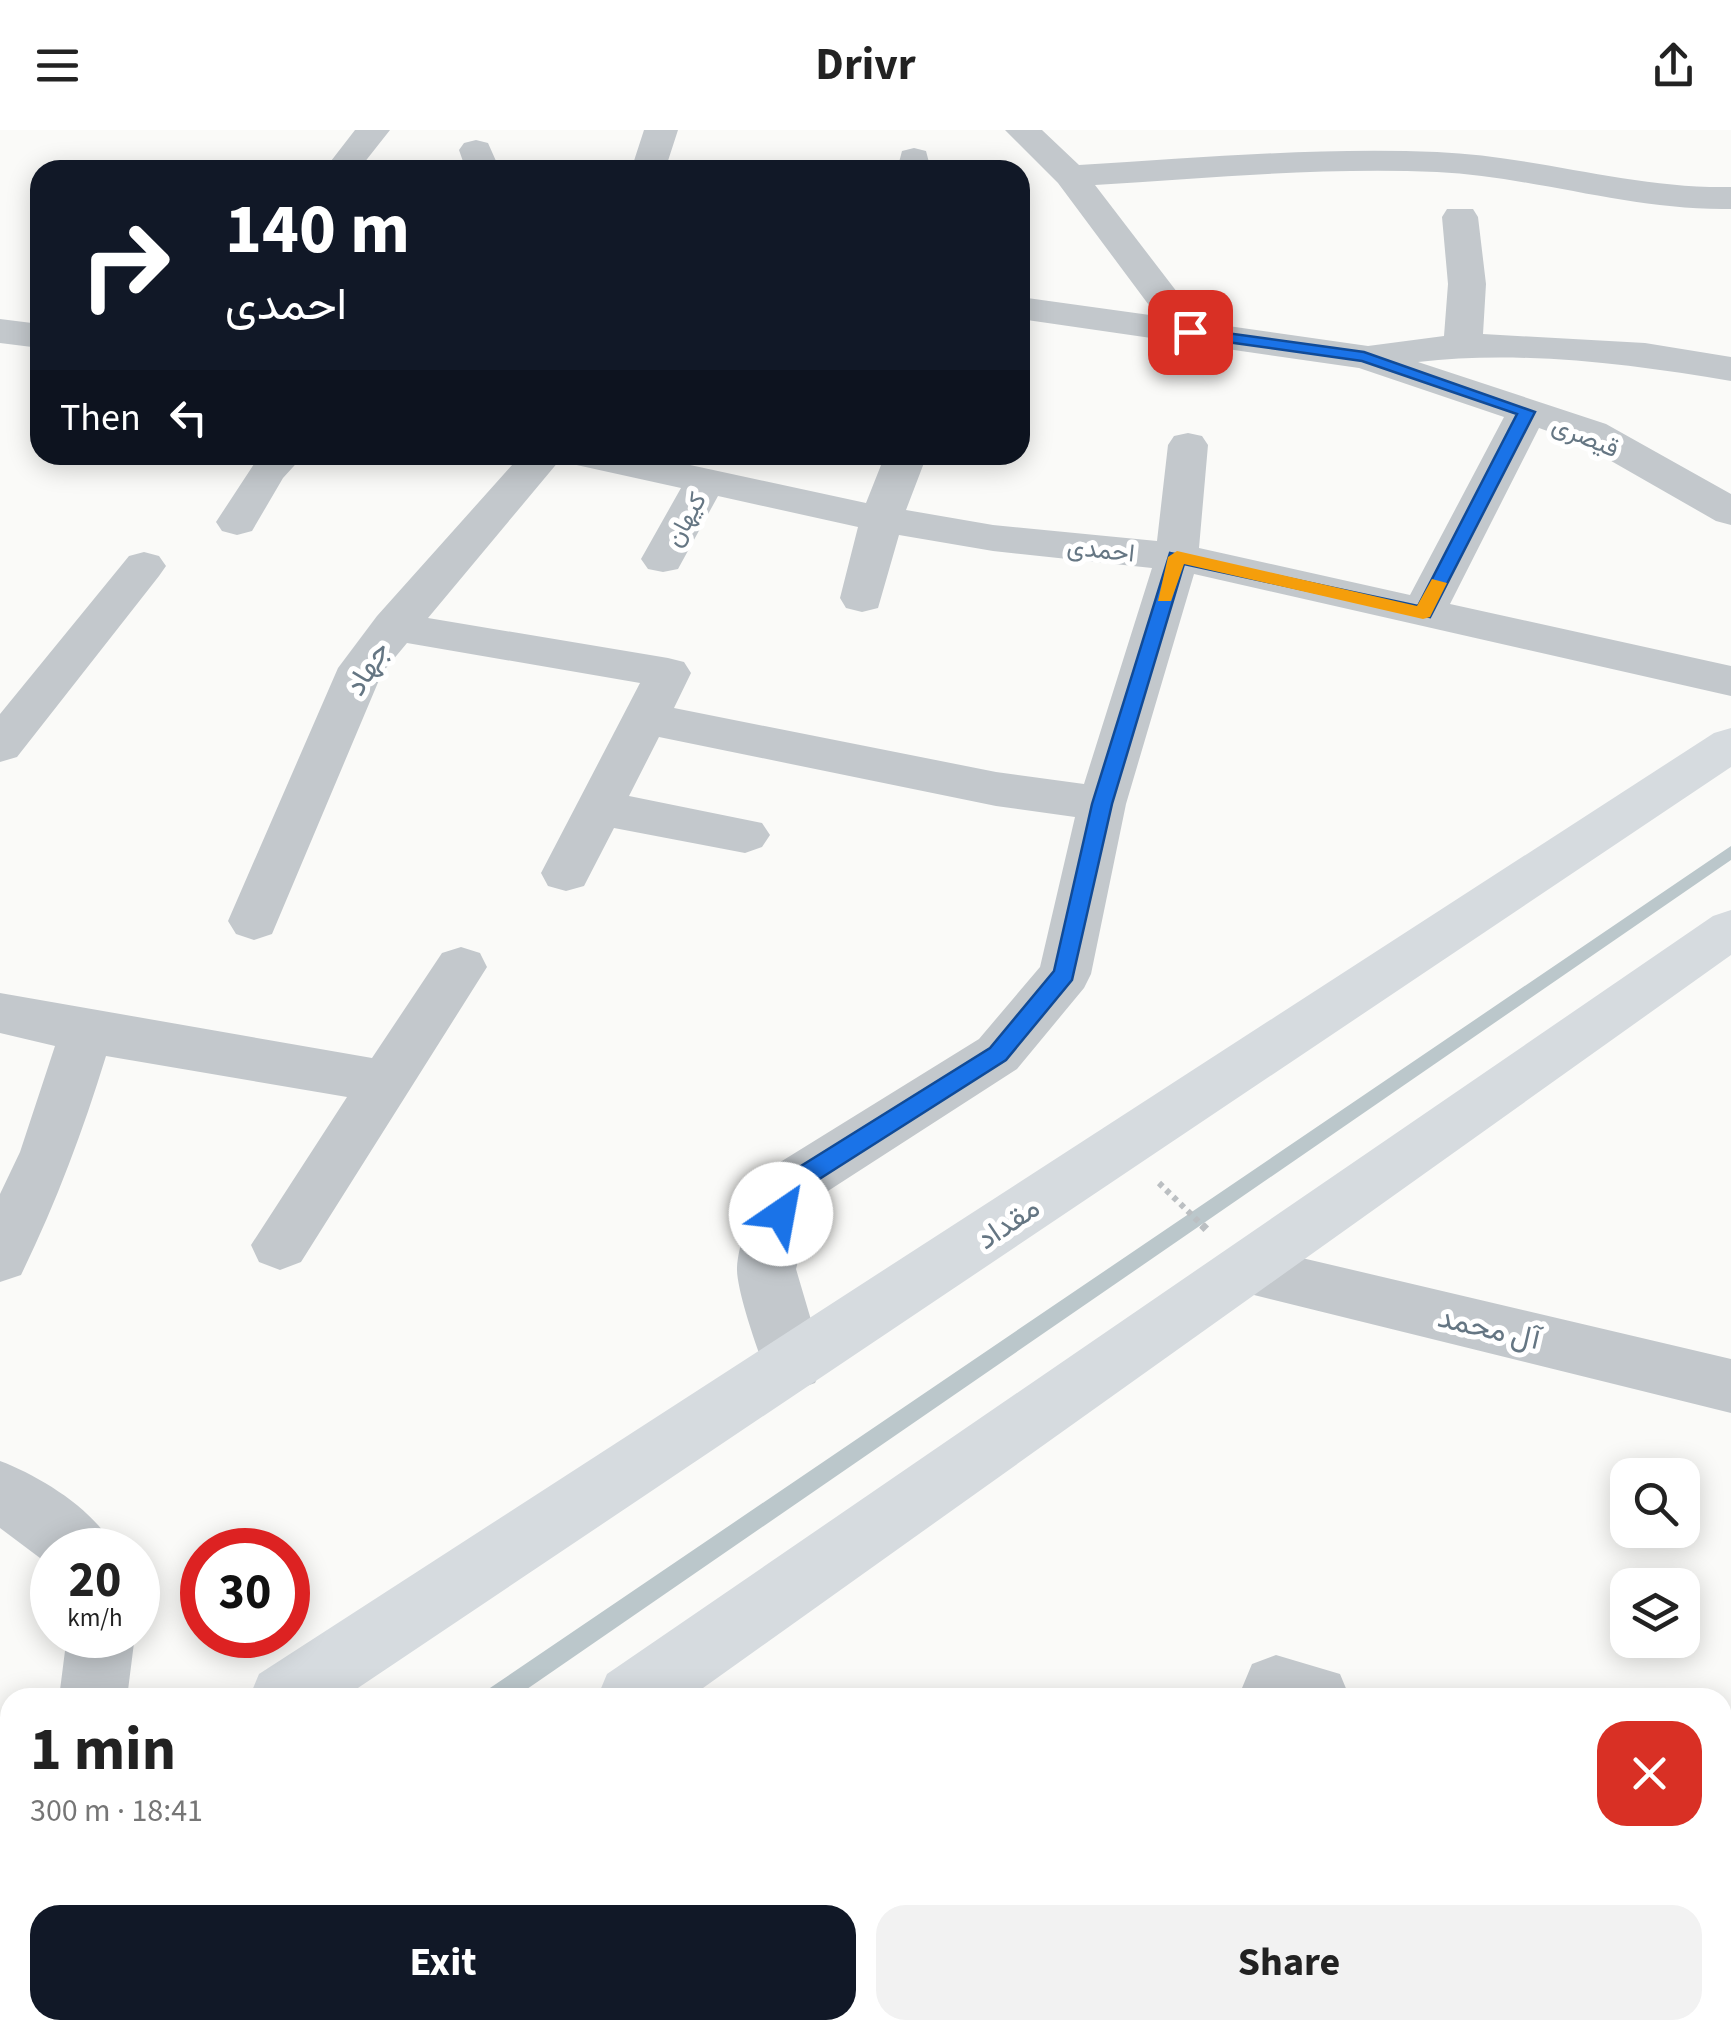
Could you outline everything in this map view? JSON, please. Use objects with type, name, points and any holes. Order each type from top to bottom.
[{"type":"main road","name":"مقداد","points":[[298,1688],[1731,744]]},
{"type":"main road","points":[[644,1688],[1731,929]]},
{"type":"street","points":[[349,160],[373,130]]},
{"type":"street","points":[[651,160],[661,130]]},
{"type":"street","points":[[1022,130],[1070,176],[1190,332]]},
{"type":"street","points":[[1070,176],[1258,164],[1438,162],[1681,199],[1731,198]]},
{"type":"street","points":[[1460,217],[1467,284],[1463,345]]},
{"type":"street","name":"قیصری","points":[[1030,309],[1364,357],[1592,432],[1731,512]]},
{"type":"street","points":[[0,330],[30,334]]},
{"type":"street","points":[[1364,357],[1463,345],[1645,355],[1731,369]]},
{"type":"street","points":[[1423,613],[1527,412]]},
{"type":"street","points":[[793,1364],[766,1270],[788,1186],[998,1054],[1064,974],[1102,804],[1177,557],[1188,445]]},
{"type":"street","points":[[236,522],[273,465]]},
{"type":"street","name":"جهاد","points":[[254,921],[361,668],[534,465]]},
{"type":"street","name":"احمدی","points":[[635,465],[881,519],[993,538],[1177,557],[1731,681]]},
{"type":"street","points":[[862,598],[881,519],[902,465]]},
{"type":"street","name":"کیهان","points":[[663,559],[706,480]]},
{"type":"street","points":[[0,746],[144,566]]},
{"type":"street","points":[[393,626],[668,673],[566,873]]},
{"type":"street","points":[[644,718],[996,789],[1102,804]]},
{"type":"street","points":[[599,808],[745,835]]},
{"type":"street","points":[[280,1245],[461,967]]},
{"type":"street","points":[[0,1013],[87,1032],[387,1082]]},
{"type":"street","points":[[0,1257],[48,1152],[87,1032]]},
{"type":"street","name":"آل محمد","points":[[1246,1270],[1728,1398]]},
{"type":"street","points":[[0,1490],[52,1528]]},
{"type":"street","points":[[94,1688],[98,1658]]},
{"type":"path","points":[[1122,1147],[1246,1270]]},
{"type":"waterway","points":[[510,1688],[1731,852]]},
{"type":"slow traffic","points":[[1165,597],[1177,557],[1423,613],[1438,583]]},
{"type":"route","points":[[781,1214],[788,1186],[998,1054],[1064,974],[1102,804],[1177,557],[1423,613],[1527,412],[1364,357],[1190,332]]}]
